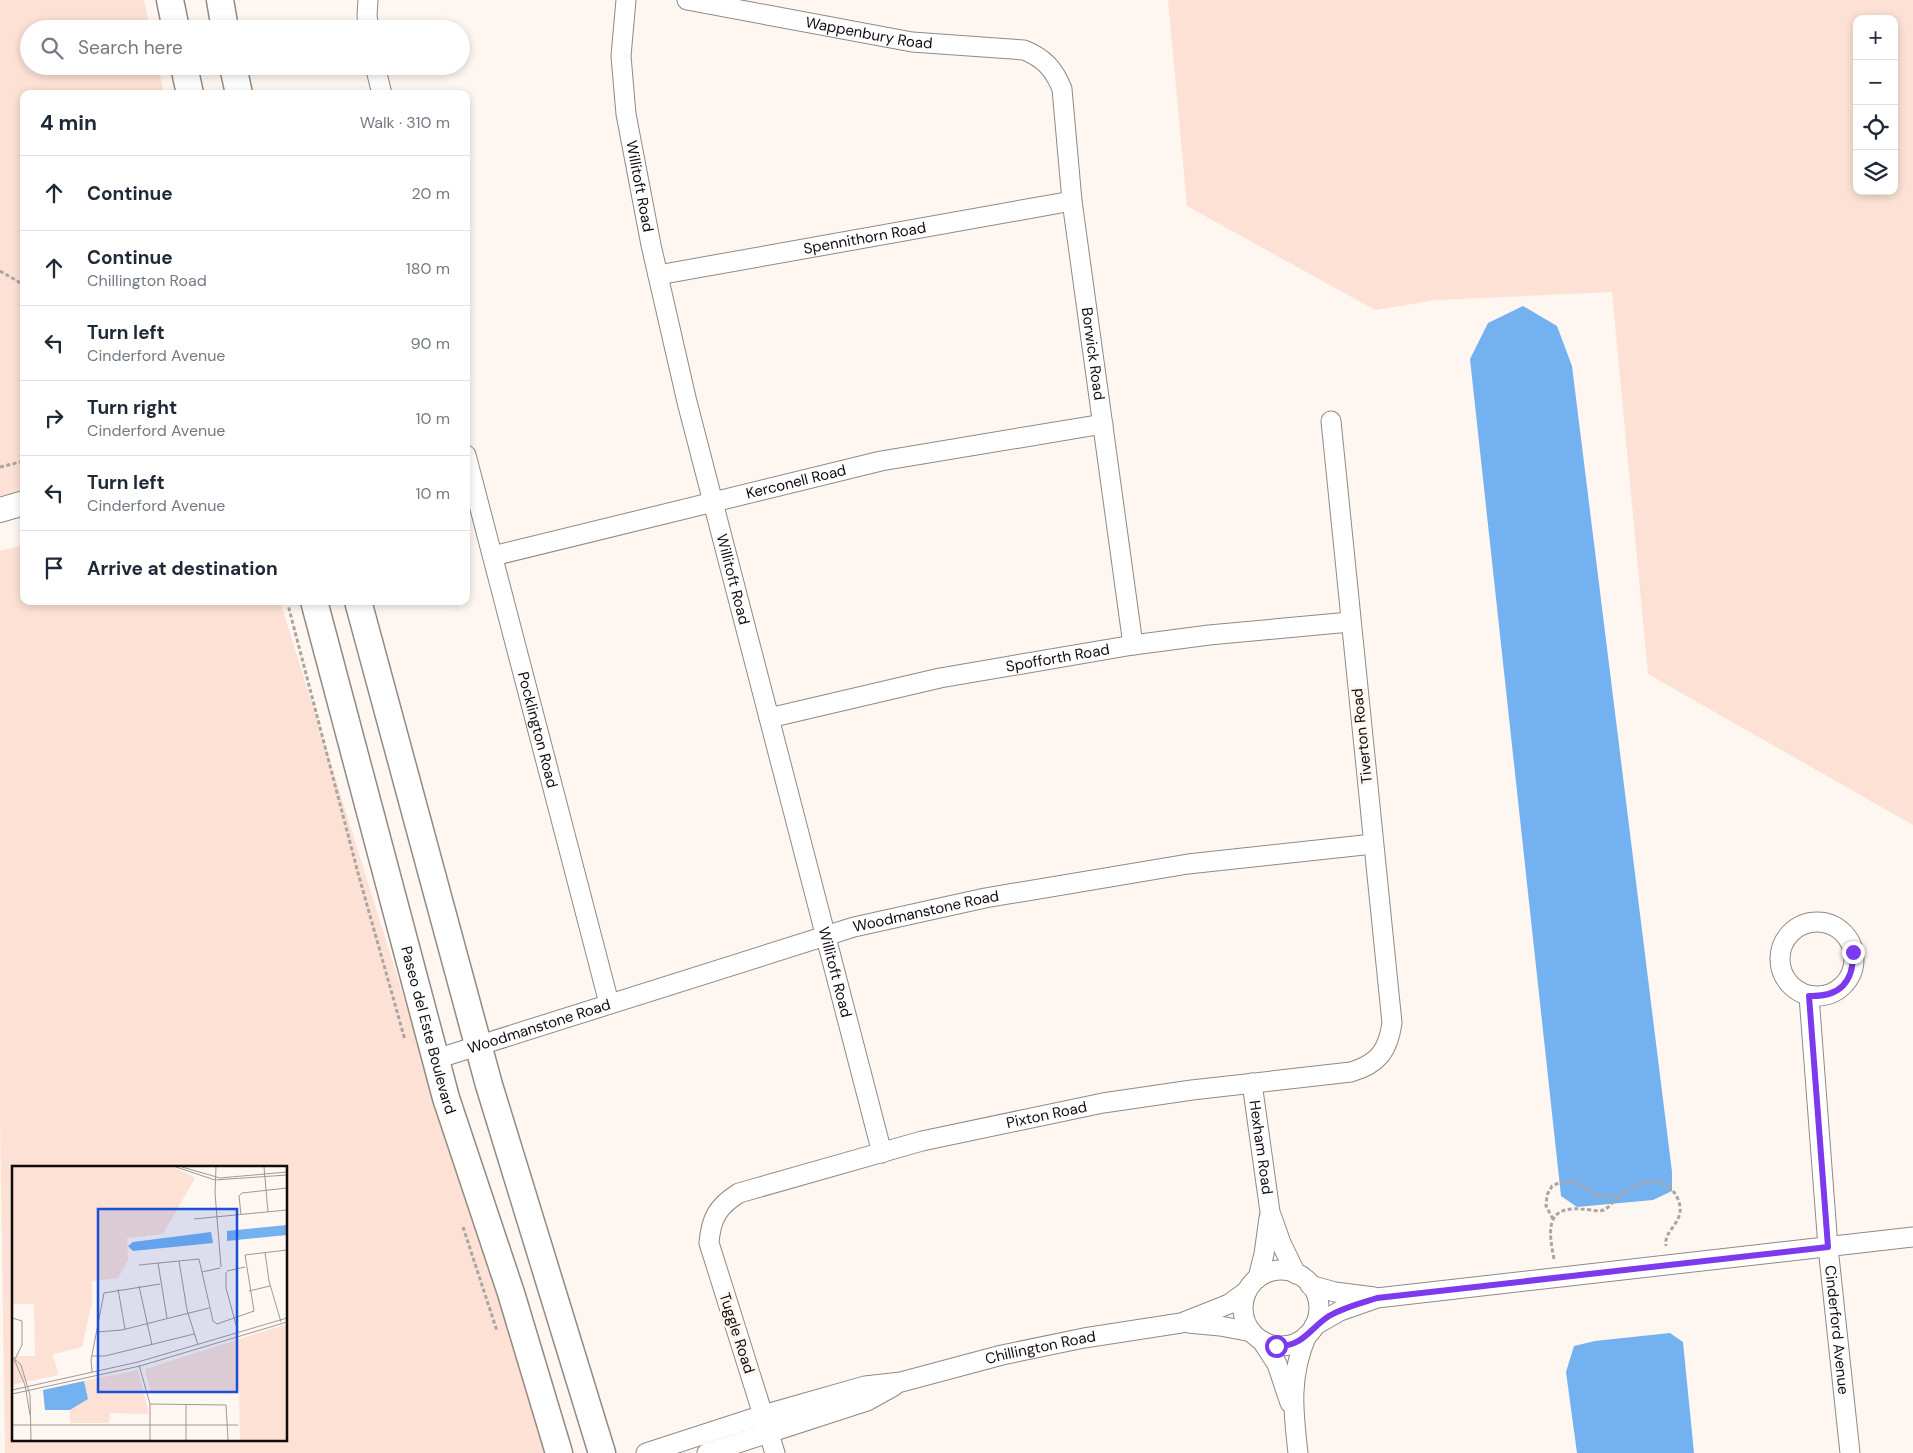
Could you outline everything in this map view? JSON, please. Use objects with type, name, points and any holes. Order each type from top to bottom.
[{"type":"main road","points":[[170,0],[174,20]]},
{"type":"main road","points":[[220,0],[224,20]]},
{"type":"main road","points":[[186,75],[189,90]]},
{"type":"main road","points":[[235,75],[238,90]]},
{"type":"main road","name":"Paseo del Este Boulevard","points":[[315,605],[446,1098],[511,1294],[558,1453]]},
{"type":"main road","points":[[359,605],[478,1045],[550,1290],[602,1453]]},
{"type":"street","points":[[368,0],[368,20]]},
{"type":"street","name":"Willitoft Road","points":[[626,0],[621,56],[626,114],[658,275],[687,402],[882,1153]]},
{"type":"street","name":"Wappenbury Road","points":[[687,0],[912,42],[1024,50],[1037,55],[1048,64]]},
{"type":"street","name":"Borwick Road","points":[[1048,64],[1057,76],[1062,89],[1072,202],[1133,645]]},
{"type":"street","points":[[377,75],[381,90]]},
{"type":"street","name":"Spennithorn Road","points":[[658,275],[1072,202]]},
{"type":"street","name":"Tiverton Road","points":[[1331,421],[1392,1023],[1390,1037],[1385,1050]]},
{"type":"street","name":"Kerconell Road","points":[[493,556],[881,461],[1103,424]]},
{"type":"street","name":"Pocklington Road","points":[[470,470],[609,1003]]},
{"type":"street","points":[[0,510],[20,504]]},
{"type":"street","name":"Spofforth Road","points":[[769,718],[940,678],[1133,645],[1208,635],[1350,622]]},
{"type":"street","name":"Woodmanstone Road","points":[[436,1059],[854,927],[985,898],[1178,865],[1373,844]]},
{"type":"street","name":"Cinderford Avenue","points":[[1809,996],[1828,1247],[1850,1453]]},
{"type":"street","name":"Pixton Road","points":[[716,1213],[726,1201],[739,1193],[922,1141],[1103,1103],[1192,1090],[1351,1072],[1364,1068],[1376,1061],[1385,1050]]},
{"type":"street","name":"Hexham Road","points":[[1252,1083],[1270,1212],[1281,1243],[1303,1279]]},
{"type":"street","name":"Hexham Road","points":[[1252,1284],[1265,1249],[1270,1212]]},
{"type":"street","name":"Tuggle Road","points":[[716,1213],[710,1227],[709,1243],[775,1453]]},
{"type":"street","points":[[1257,1337],[1276,1346],[1296,1343],[1340,1311],[1377,1298],[1913,1237]]},
{"type":"street","points":[[1298,1453],[1292,1409],[1277,1364],[1244,1320],[1243,1305],[1252,1284],[1276,1270],[1336,1292],[1377,1298]]},
{"type":"street","points":[[1292,1409],[1297,1367],[1302,1348],[1318,1312],[1314,1291],[1303,1279]]},
{"type":"street","name":"Chillington Road","points":[[646,1453],[763,1415],[865,1386],[901,1382],[1002,1355],[1084,1338],[1181,1323],[1229,1304],[1252,1284]]},
{"type":"street","name":"Chillington Road","points":[[1181,1323],[1220,1326],[1257,1337]]},
{"type":"street","name":"Chillington Road","points":[[707,1453],[867,1401],[901,1382]]},
{"type":"path","points":[[0,271],[20,283]]},
{"type":"path","points":[[0,467],[20,462]]},
{"type":"path","points":[[1553,1219],[1546,1206],[1547,1195],[1552,1186],[1562,1181],[1578,1183],[1597,1196],[1618,1196]]},
{"type":"path","points":[[1554,1259],[1550,1232],[1553,1219],[1565,1209],[1578,1208],[1600,1211],[1605,1209],[1618,1196],[1638,1184],[1648,1181],[1663,1184],[1673,1193],[1678,1202],[1680,1216],[1666,1239],[1666,1246]]},
{"type":"shaded area","points":[[0,0],[144,0],[148,20],[20,20],[20,75],[160,75],[163,90],[20,90],[20,491],[0,497]]},
{"type":"shaded area","points":[[1168,0],[1913,0],[1913,825],[1648,674],[1612,292],[1436,300],[1375,310],[1187,206]]},
{"type":"shaded area","points":[[20,546],[20,605],[281,605],[546,1453],[5,1453],[0,1116],[0,551]]},
{"type":"water","points":[[1523,306],[1557,326],[1572,366],[1672,1172],[1672,1191],[1653,1200],[1577,1207],[1561,1196],[1470,359],[1488,323]]},
{"type":"water","points":[[1670,1333],[1683,1342],[1694,1453],[1577,1453],[1566,1372],[1574,1346],[1595,1341]]},
{"type":"route","points":[[1276,1346],[1296,1343],[1302,1340],[1314,1326],[1331,1315],[1377,1298],[1828,1247],[1809,996],[1821,997],[1833,994],[1843,986],[1850,976],[1854,965],[1853,952]]}]
